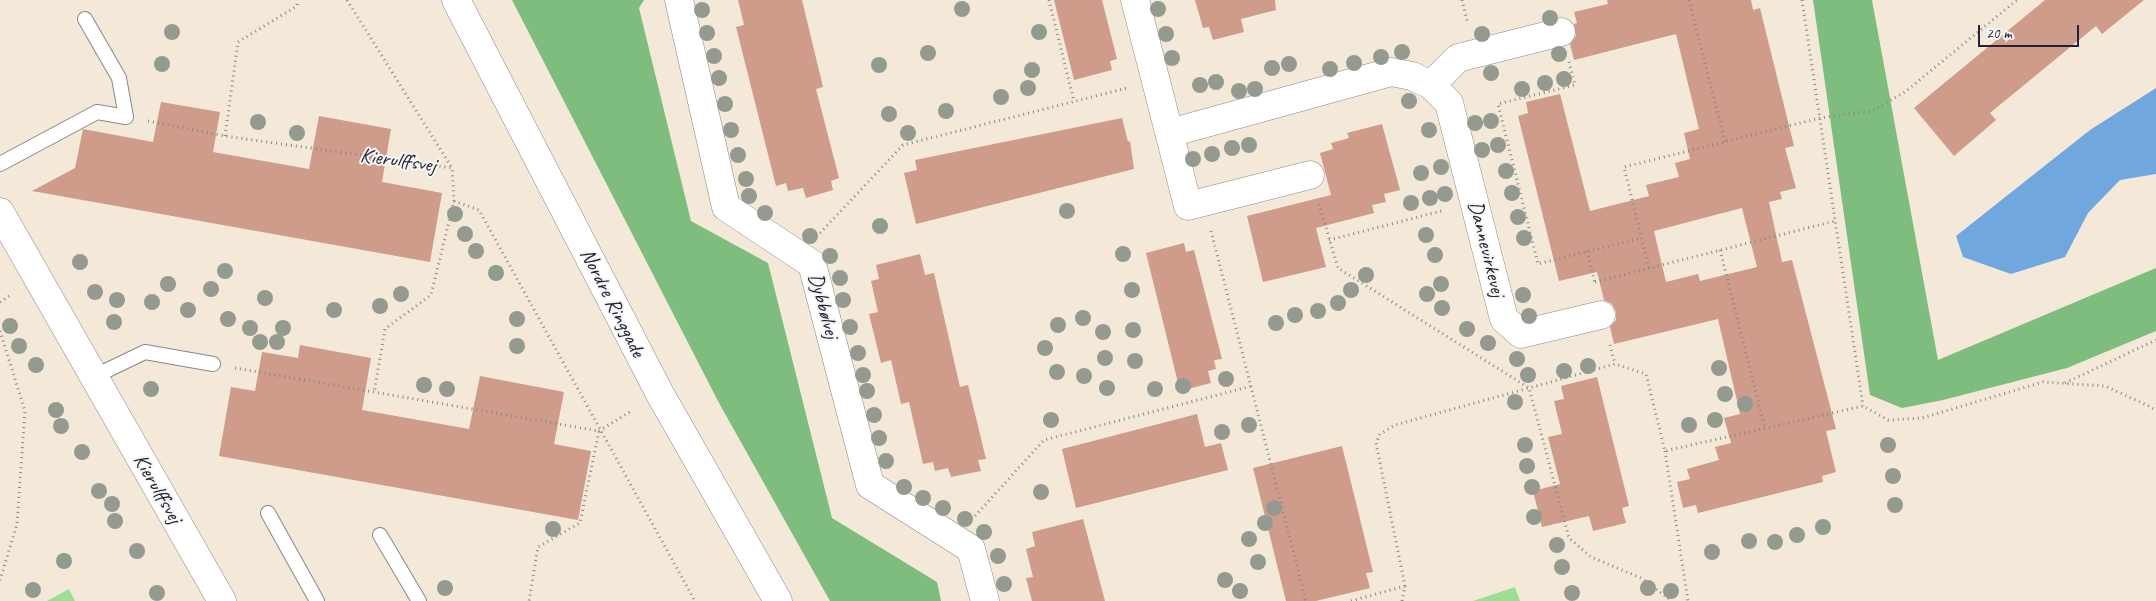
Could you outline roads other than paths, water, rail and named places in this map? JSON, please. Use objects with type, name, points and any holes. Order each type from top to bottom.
[{"type":"street","name":"Nordre Ringgade","points":[[456,0],[660,394],[778,601]]},
{"type":"street","name":"Dybbølvej","points":[[679,0],[726,207],[812,264],[870,485],[972,549],[985,601]]},
{"type":"street","points":[[1135,0],[1188,206],[1310,174]]},
{"type":"street","points":[[1430,85],[1458,58],[1561,32]]},
{"type":"street","name":"Dannevirkevej","points":[[1170,133],[1391,72],[1412,76],[1430,85],[1449,103],[1504,319],[1521,334],[1601,315]]},
{"type":"street","name":"Kierulffsvej","points":[[0,212],[222,601]]},
{"type":"lane","points":[[0,164],[97,112],[126,117],[119,78],[84,20]]},
{"type":"lane","points":[[93,377],[145,352],[213,364]]},
{"type":"lane","points":[[268,513],[317,601]]},
{"type":"lane","points":[[380,535],[419,601]]},
{"type":"water","points":[[2156,88],[2156,174],[2120,180],[2088,213],[2065,257],[2011,274],[1963,257],[1956,236],[2090,130]]}]
